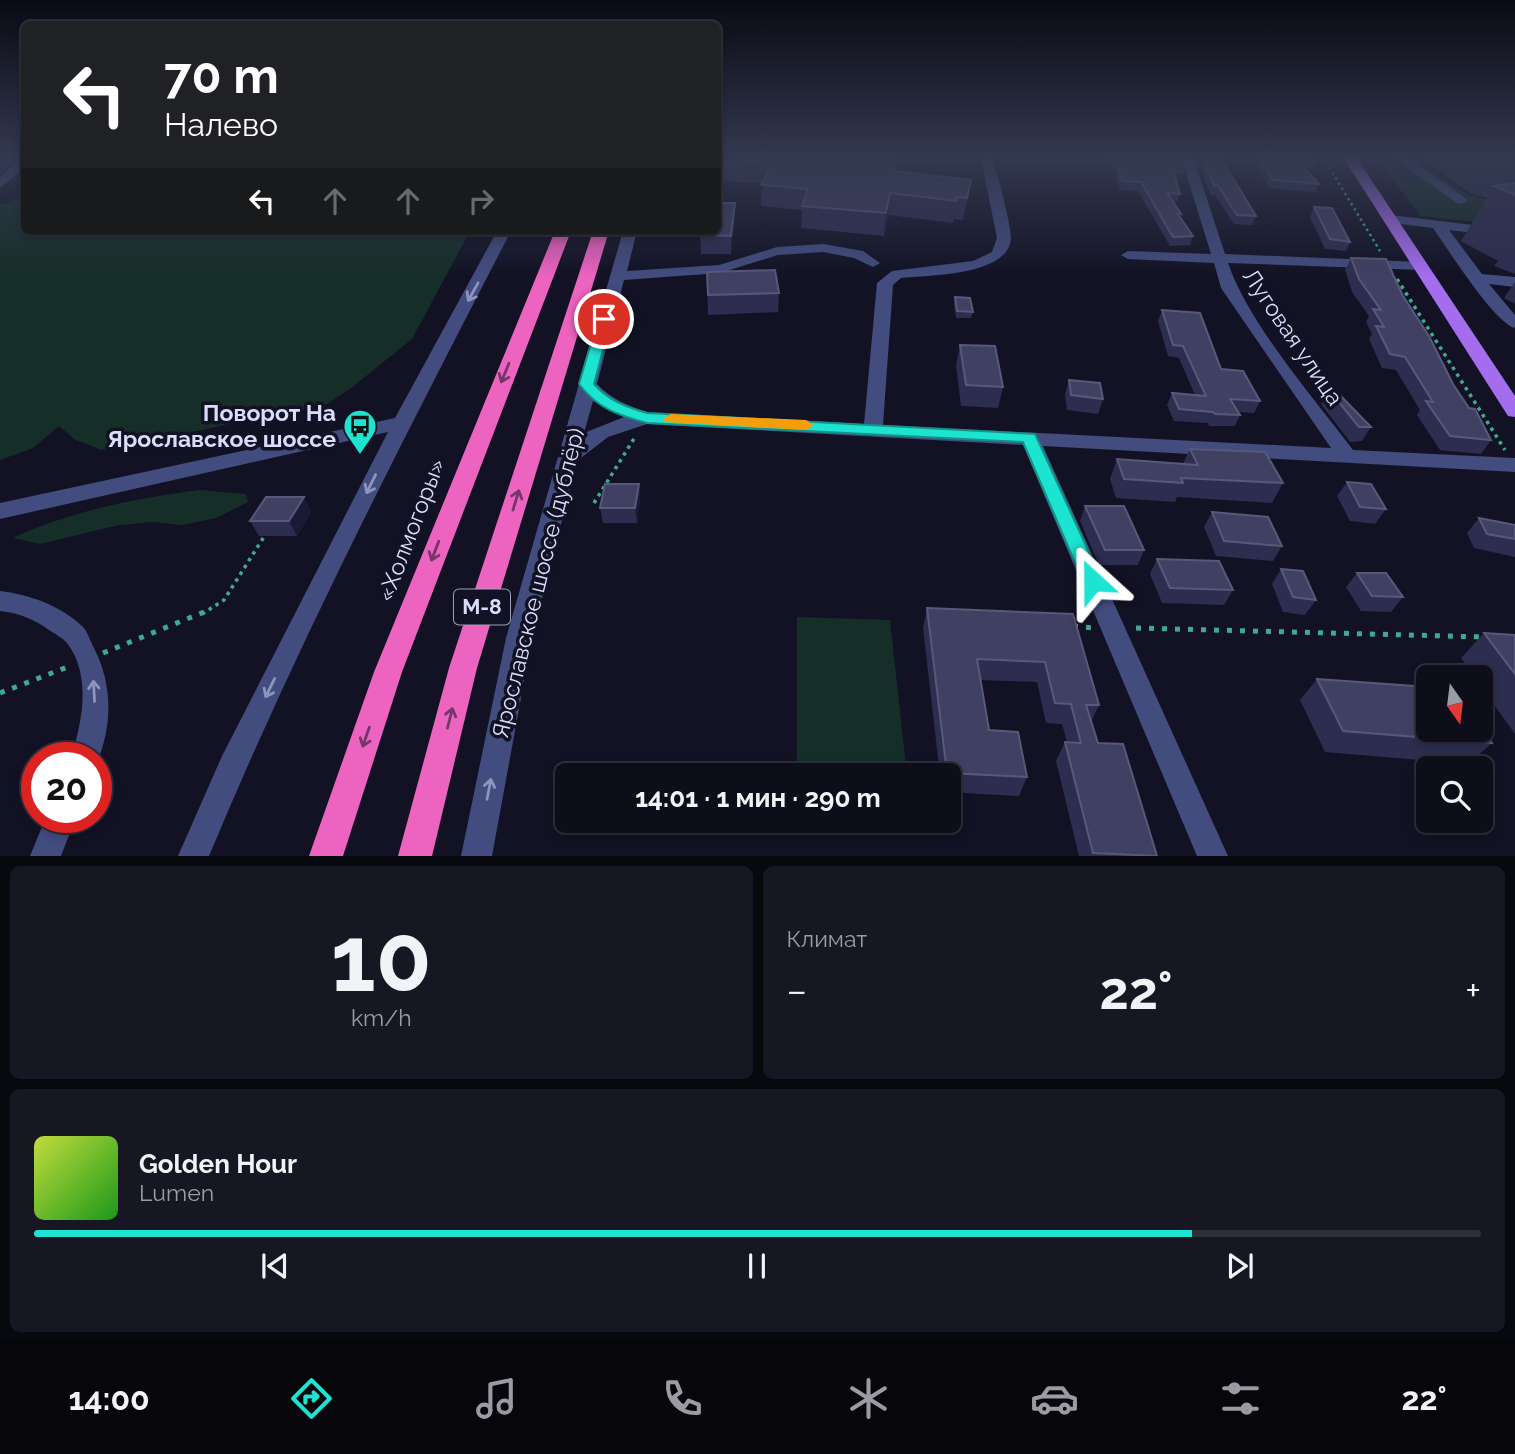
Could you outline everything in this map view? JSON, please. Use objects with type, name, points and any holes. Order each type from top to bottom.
[{"type":"highway","name":"«Холмогоры»","points":[[326,856],[388,672],[560,235]]},
{"type":"highway","name":"М-8","points":[[415,856],[463,668],[600,235]]},
{"type":"main road","points":[[1375,197],[1515,411]]},
{"type":"street","points":[[873,428],[885,283],[897,274],[976,265],[998,254],[1004,238],[995,197]]},
{"type":"street","name":"Луговая улица","points":[[1199,197],[1229,288],[1281,366],[1347,456]]},
{"type":"street","points":[[1457,197],[1462,200]]},
{"type":"street","points":[[1390,219],[1515,234]]},
{"type":"street","points":[[1437,224],[1500,310],[1515,323]]},
{"type":"street","points":[[193,856],[232,766],[402,423],[502,235]]},
{"type":"street","points":[[492,258],[508,235]]},
{"type":"street","name":"Ярославское шоссе (дублёр)","points":[[476,856],[519,638],[564,464],[630,235]]},
{"type":"street","points":[[616,276],[720,270],[777,251],[812,249],[858,254],[873,263]]},
{"type":"street","points":[[1128,255],[1420,266]]},
{"type":"street","points":[[1477,278],[1515,282]]},
{"type":"street","points":[[587,384],[598,398],[646,425]]},
{"type":"street","points":[[0,511],[402,423]]},
{"type":"street","points":[[564,464],[581,443],[622,423],[873,428],[1514,465]]},
{"type":"street","points":[[1029,437],[1105,628],[1213,856]]},
{"type":"street","points":[[0,601],[20,603],[75,635],[95,684],[95,724],[90,742]]},
{"type":"street","points":[[45,856],[54,833]]},
{"type":"path","points":[[1347,197],[1514,465]]},
{"type":"path","points":[[606,503],[594,503],[635,436],[646,425]]},
{"type":"path","points":[[0,693],[197,617],[224,600],[272,523]]},
{"type":"path","points":[[1070,626],[1490,637]]},
{"type":"green space","points":[[21,197],[21,235],[468,235],[412,339],[350,389],[321,408],[281,412],[147,443],[101,450],[74,439],[59,426],[33,448],[0,460],[0,204]]},
{"type":"green space","points":[[1406,197],[1477,197],[1494,202],[1506,225],[1420,216]]},
{"type":"green space","points":[[200,490],[246,494],[248,502],[216,518],[182,525],[152,522],[119,525],[40,544],[13,538],[57,520],[104,507]]},
{"type":"green space","points":[[797,617],[890,620],[906,763],[797,763]]},
{"type":"building","points":[[805,197],[889,197],[886,213],[802,206]]},
{"type":"building","points":[[923,197],[967,197],[957,197],[956,201]]},
{"type":"building","points":[[1150,197],[1170,197],[1193,236],[1173,237]]},
{"type":"building","points":[[1225,197],[1244,197],[1256,216],[1237,215]]},
{"type":"building","points":[[721,203],[735,203],[731,236],[700,235],[721,235]]},
{"type":"building","points":[[1314,207],[1332,208],[1350,242],[1330,239]]},
{"type":"building","points":[[1351,258],[1386,259],[1403,296],[1429,336],[1453,384],[1469,408],[1475,409],[1491,440],[1450,436],[1426,401],[1433,402],[1405,357],[1390,354],[1376,326],[1384,327],[1373,309],[1381,310],[1359,279]]},
{"type":"building","points":[[775,270],[779,293],[708,295],[707,272]]},
{"type":"building","points":[[955,297],[970,298],[973,312],[957,311]]},
{"type":"building","points":[[1162,310],[1200,313],[1221,369],[1243,371],[1260,401],[1230,399],[1240,415],[1179,409],[1172,393],[1206,396],[1183,346],[1173,345]]},
{"type":"building","points":[[960,345],[995,346],[1003,387],[966,385]]},
{"type":"building","points":[[1069,380],[1100,383],[1103,399],[1071,395]]},
{"type":"building","points":[[1332,387],[1371,427],[1359,427],[1329,390]]},
{"type":"building","points":[[1190,449],[1265,452],[1283,483],[1181,478],[1183,483],[1124,479],[1117,459],[1198,465]]},
{"type":"building","points":[[1347,482],[1371,484],[1386,509],[1360,507]]},
{"type":"building","points":[[605,484],[639,484],[635,508],[600,508]]},
{"type":"building","points":[[266,497],[304,497],[289,521],[250,521]]},
{"type":"building","points":[[1085,506],[1124,506],[1144,550],[1105,550]]},
{"type":"building","points":[[1212,512],[1268,517],[1282,546],[1224,541]]},
{"type":"building","points":[[1479,518],[1515,525],[1515,539],[1487,534]]},
{"type":"building","points":[[1157,559],[1219,561],[1233,590],[1170,588]]},
{"type":"building","points":[[1281,569],[1303,571],[1316,600],[1293,597]]},
{"type":"building","points":[[1357,573],[1386,573],[1403,597],[1372,596]]},
{"type":"building","points":[[927,608],[1073,614],[1099,705],[1086,705],[1098,743],[1123,744],[1157,856],[1093,853],[1065,742],[1081,743],[1071,704],[1055,703],[1045,662],[977,659],[989,730],[1018,732],[1027,777],[961,774],[961,763],[946,763]]},
{"type":"building","points":[[1484,633],[1515,635],[1515,674]]},
{"type":"building","points":[[1317,679],[1416,686],[1416,737],[1343,731]]},
{"type":"slow traffic","points":[[671,419],[806,425]]},
{"type":"place","name":"Поворот На Ярославское шоссе","points":[[360,456]]},
{"type":"route","points":[[604,319],[587,384],[598,398],[618,410],[647,418],[1029,437],[1093,581]]}]
